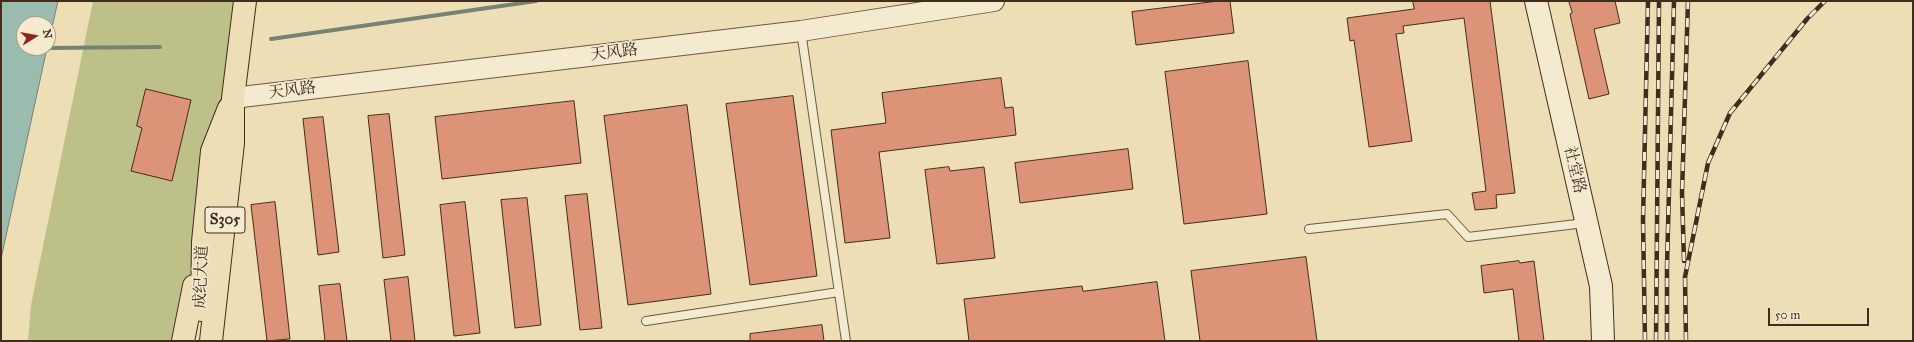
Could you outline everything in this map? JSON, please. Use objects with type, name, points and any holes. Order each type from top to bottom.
[{"type":"main road","name":"成纪大道","points":[[211,341],[233,143],[233,98],[245,1]]},
{"type":"main road","name":"社堂路","points":[[1536,1],[1601,286],[1603,341]]},
{"type":"main road","name":"成纪大道","points":[[198,341],[202,308],[203,242],[212,151],[233,98]]},
{"type":"main road","points":[[182,341],[203,242]]},
{"type":"street","name":"天风路","points":[[233,98],[801,31],[994,1]]},
{"type":"lane","points":[[801,31],[846,341]]},
{"type":"lane","points":[[1309,229],[1447,214],[1468,237],[1586,222]]},
{"type":"lane","points":[[646,320],[839,292]]},
{"type":"green space","points":[[93,1],[245,1],[191,341],[28,341],[31,305]]},
{"type":"shaded area","points":[[1,1],[58,1],[55,16],[16,16],[16,56],[45,56],[1,259]]},
{"type":"building","points":[[1219,1],[1230,1],[1234,33],[1136,45],[1132,12]]},
{"type":"building","points":[[1413,1],[1490,1],[1515,193],[1496,195],[1497,208],[1475,210],[1472,193],[1486,191],[1464,18],[1403,26],[1404,33],[1396,34],[1412,141],[1369,147],[1354,40],[1350,41],[1347,18],[1414,9]]},
{"type":"building","points":[[1569,1],[1615,1],[1620,23],[1594,29],[1609,94],[1589,99],[1570,14],[1572,13]]},
{"type":"building","points":[[1248,61],[1267,214],[1184,224],[1165,72]]},
{"type":"building","points":[[1001,78],[1005,108],[1013,107],[1016,135],[879,152],[890,238],[845,243],[831,130],[886,123],[882,93]]},
{"type":"building","points":[[146,89],[191,100],[172,181],[131,171],[142,128],[137,126]]},
{"type":"building","points":[[793,96],[817,276],[750,285],[726,104]]},
{"type":"building","points":[[574,101],[581,163],[442,179],[435,117]]},
{"type":"building","points":[[687,105],[711,294],[628,305],[604,116]]},
{"type":"building","points":[[389,114],[405,255],[383,258],[368,116]]},
{"type":"building","points":[[323,117],[339,252],[318,255],[303,119]]},
{"type":"building","points":[[1128,149],[1133,189],[1020,203],[1015,163]]},
{"type":"building","points":[[949,167],[950,171],[984,167],[995,258],[937,264],[925,170]]},
{"type":"building","points":[[587,194],[602,328],[580,330],[565,196]]},
{"type":"building","points":[[527,198],[541,325],[515,328],[501,200]]},
{"type":"building","points":[[275,202],[290,339],[267,341],[251,205]]},
{"type":"building","points":[[465,202],[480,333],[454,336],[440,205]]},
{"type":"building","points":[[1306,257],[1317,341],[1200,341],[1191,271]]},
{"type":"building","points":[[1519,261],[1520,263],[1534,261],[1544,341],[1519,341],[1513,289],[1484,293],[1481,266]]},
{"type":"building","points":[[408,277],[415,341],[391,341],[384,280]]},
{"type":"building","points":[[1157,282],[1165,341],[969,341],[964,299],[1082,286],[1083,291]]},
{"type":"building","points":[[340,284],[347,341],[325,341],[319,286]]},
{"type":"building","points":[[822,325],[824,341],[750,341],[750,334]]},
{"type":"waterway","points":[[271,39],[536,1]]},
{"type":"waterway","points":[[56,48],[160,47]]},
{"type":"railway","points":[[1645,341],[1643,220],[1648,1]]},
{"type":"railway","points":[[1656,341],[1659,1]]},
{"type":"railway","points":[[1667,341],[1667,266],[1674,1]]},
{"type":"railway","points":[[1684,261],[1682,193],[1688,1]]},
{"type":"railway","points":[[1686,341],[1685,277],[1708,163],[1730,113],[1807,19],[1825,1]]}]
